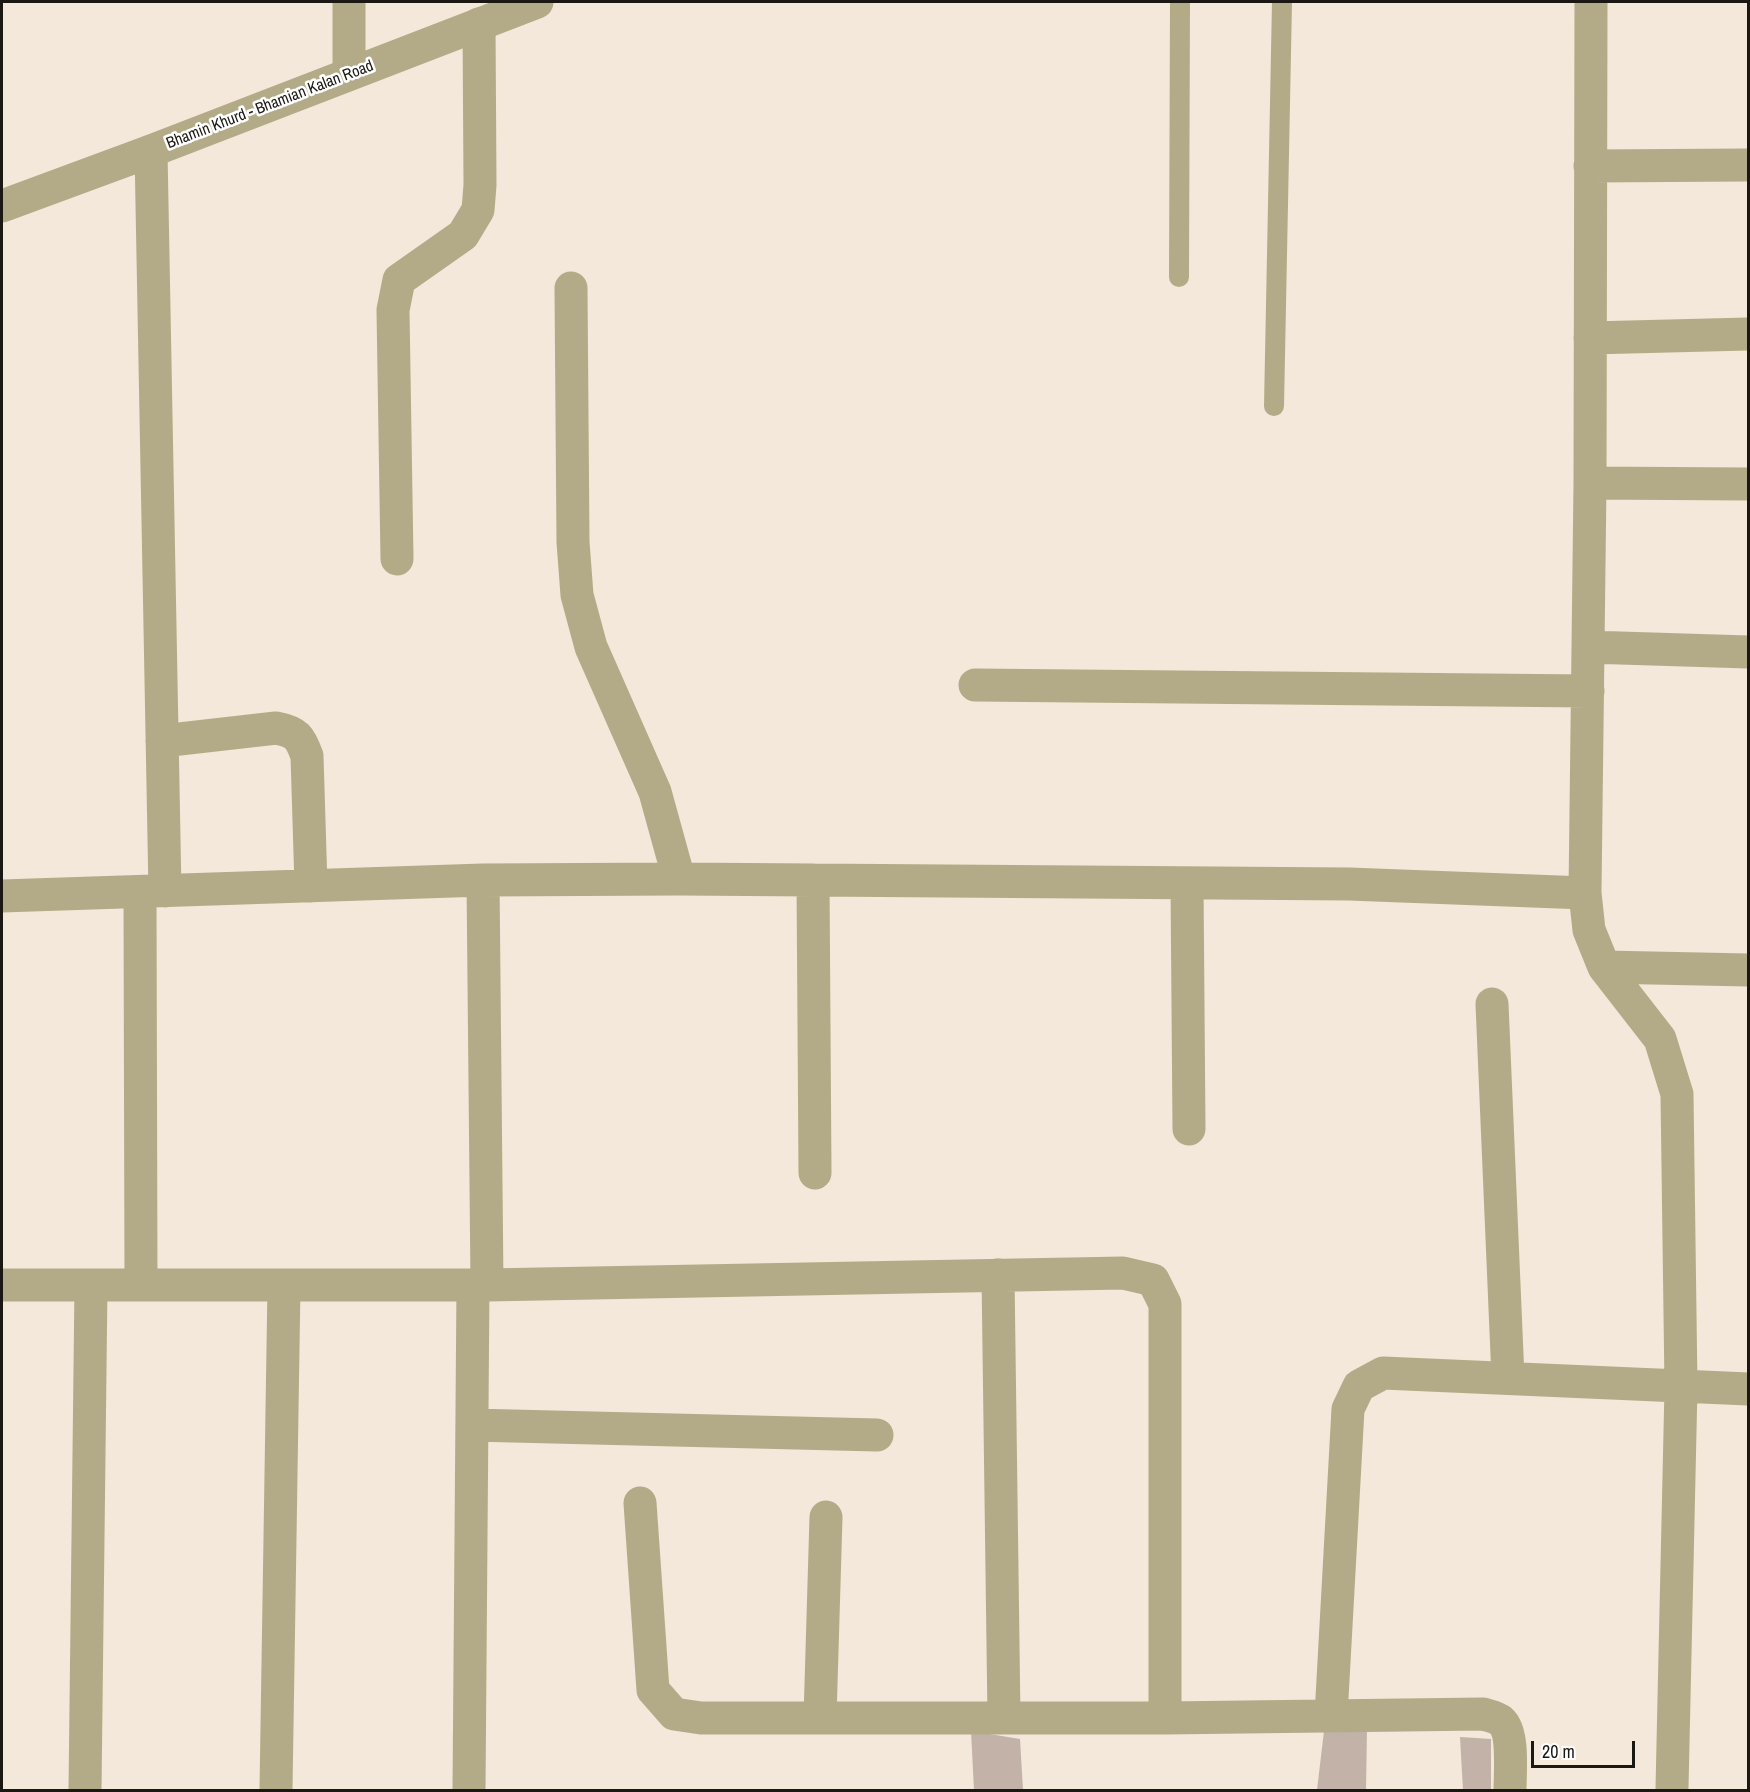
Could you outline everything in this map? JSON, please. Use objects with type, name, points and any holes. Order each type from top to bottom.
[{"type":"street","points":[[349,2],[350,74]]},
{"type":"street","name":"Bhamin Khurd - Bhamian Kalan Road","points":[[2,206],[152,151],[537,2]]},
{"type":"street","points":[[1590,2],[1590,483],[1585,893],[1589,930],[1604,967],[1660,1039],[1677,1094],[1681,1386],[1672,1788]]},
{"type":"street","points":[[397,559],[393,310],[399,280],[463,235],[478,210],[480,185],[479,24]]},
{"type":"street","points":[[141,1285],[153,891],[162,741],[152,151]]},
{"type":"street","points":[[1590,166],[1749,165]]},
{"type":"street","points":[[571,288],[573,542],[577,595],[591,647],[655,792],[679,879]]},
{"type":"street","points":[[1590,338],[1749,334]]},
{"type":"street","points":[[1590,483],[1749,484]]},
{"type":"street","points":[[1588,647],[1749,652]]},
{"type":"street","points":[[975,685],[1588,691]]},
{"type":"street","points":[[162,741],[276,728],[291,731],[301,740],[307,756],[311,886]]},
{"type":"street","points":[[2,896],[483,880],[679,879],[1349,884],[1585,893]]},
{"type":"street","points":[[469,1791],[472,1425],[480,1285],[483,880]]},
{"type":"street","points":[[813,880],[815,1173]]},
{"type":"street","points":[[1187,883],[1189,1129]]},
{"type":"street","points":[[1604,967],[1749,970]]},
{"type":"street","points":[[1492,1004],[1508,1378]]},
{"type":"street","points":[[2,1285],[480,1285],[1123,1272],[1153,1280],[1165,1304],[1165,1718]]},
{"type":"street","points":[[998,1275],[1004,1718]]},
{"type":"street","points":[[85,1791],[91,1285]]},
{"type":"street","points":[[276,1791],[284,1285]]},
{"type":"street","points":[[1331,1716],[1348,1409],[1359,1386],[1383,1373],[1749,1389]]},
{"type":"street","points":[[472,1425],[877,1435]]},
{"type":"street","points":[[640,1503],[653,1690],[674,1714],[701,1718],[1165,1718],[1483,1714],[1499,1719],[1506,1727],[1509,1739],[1510,1791]]},
{"type":"street","points":[[820,1718],[826,1516]]},
{"type":"lane","points":[[1179,278],[1180,2]]},
{"type":"lane","points":[[1274,406],[1282,2]]},
{"type":"building","points":[[1367,1728],[1366,1790],[1317,1790],[1324,1731]]},
{"type":"building","points":[[971,1731],[1020,1739],[1023,1790],[974,1790]]},
{"type":"building","points":[[1460,1737],[1491,1739],[1491,1790],[1463,1790]]}]
